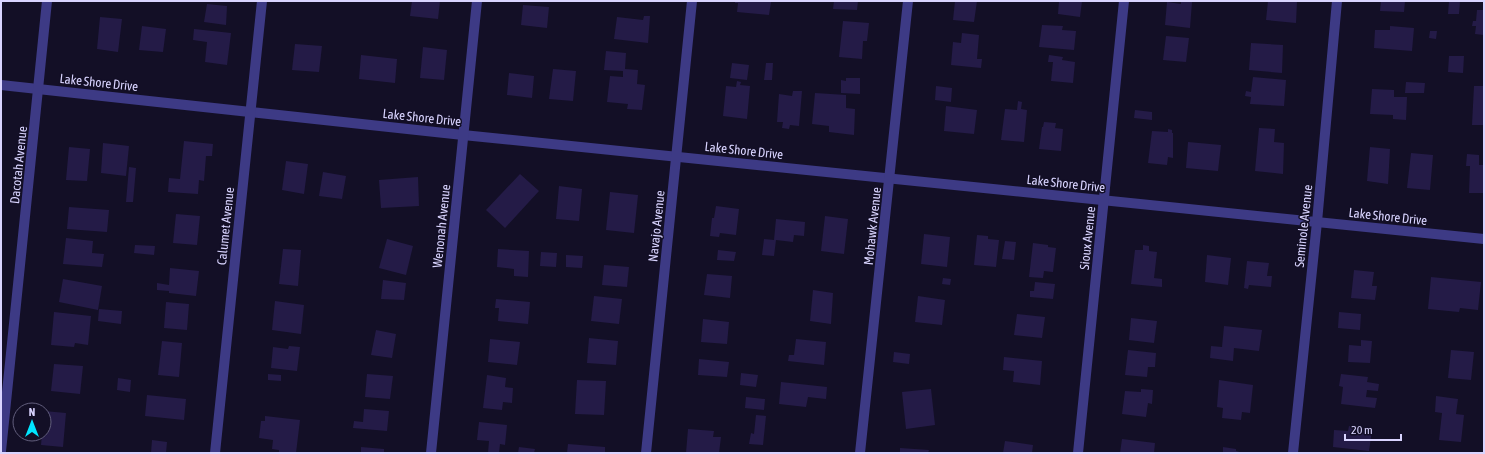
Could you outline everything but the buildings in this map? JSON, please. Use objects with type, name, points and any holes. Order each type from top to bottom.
[{"type":"street","name":"Dacotah Avenue","points":[[1,451],[47,1]]},
{"type":"street","name":"Calumet Avenue","points":[[215,453],[262,1]]},
{"type":"street","name":"Wenonah Avenue","points":[[431,453],[477,1]]},
{"type":"street","name":"Navajo Avenue","points":[[646,453],[692,1]]},
{"type":"street","name":"Mohawk Avenue","points":[[860,453],[908,1]]},
{"type":"street","name":"Sioux Avenue","points":[[1078,453],[1124,1]]},
{"type":"street","name":"Seminole Avenue","points":[[1293,453],[1317,222],[1337,1]]},
{"type":"street","name":"Lake Shore Drive","points":[[1,85],[1484,239]]}]
